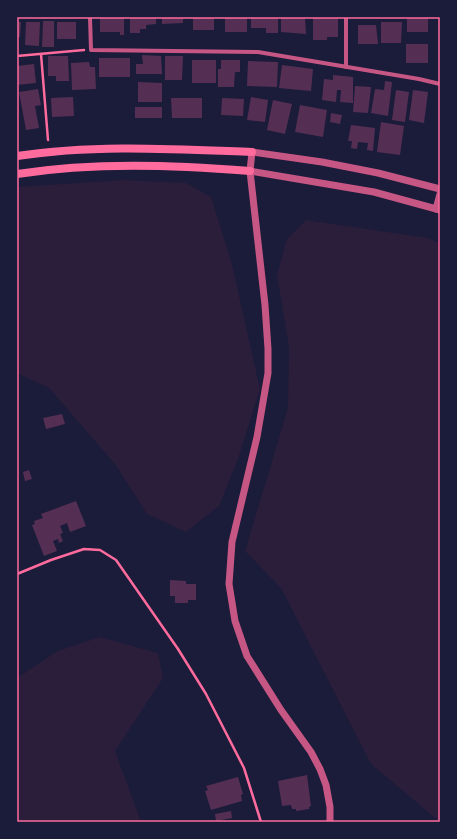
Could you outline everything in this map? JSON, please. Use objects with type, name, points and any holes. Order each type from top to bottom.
[{"type":"main road","points":[[17,156],[49,151],[157,148],[252,152]]},
{"type":"main road","points":[[17,174],[61,169],[129,166],[187,166],[250,171]]},
{"type":"street","points":[[90,17],[91,50],[258,52],[346,66],[440,84]]},
{"type":"street","points":[[346,17],[346,66]]},
{"type":"street","points":[[330,822],[330,807],[326,785],[320,769],[311,752],[281,710],[247,656],[235,621],[229,584],[232,542],[257,437],[268,373],[265,305],[250,171],[252,152],[322,162],[378,173],[440,189]]},
{"type":"street","points":[[250,171],[374,192],[438,210],[440,194]]},
{"type":"path","points":[[17,56],[91,50]]},
{"type":"path","points":[[41,54],[48,140]]},
{"type":"path","points":[[17,574],[51,560],[84,550],[100,550],[116,560],[178,649],[206,694],[244,768],[261,822]]},
{"type":"shaded area","points":[[123,180],[186,183],[211,197],[232,264],[260,389],[238,459],[219,506],[186,532],[147,514],[115,464],[49,388],[17,373],[17,187]]},
{"type":"shaded area","points":[[306,220],[428,238],[440,243],[440,822],[371,764],[281,588],[245,551],[288,408],[289,347],[277,275],[287,239]]},
{"type":"shaded area","points":[[100,637],[158,653],[163,678],[115,751],[141,822],[17,822],[17,678],[58,651]]},
{"type":"building","points":[[100,17],[124,17],[124,35],[120,35],[120,32],[100,32]]},
{"type":"building","points":[[130,17],[156,17],[156,24],[146,25],[146,29],[140,29],[140,33],[130,33]]},
{"type":"building","points":[[162,17],[183,17],[183,23],[162,24]]},
{"type":"building","points":[[193,17],[214,17],[214,30],[193,30]]},
{"type":"building","points":[[225,17],[247,17],[247,32],[225,32]]},
{"type":"building","points":[[251,17],[278,17],[278,33],[266,33],[266,28],[251,28]]},
{"type":"building","points":[[281,17],[305,17],[306,34],[281,32]]},
{"type":"building","points":[[313,17],[338,17],[338,37],[327,37],[327,40],[313,40]]},
{"type":"building","points":[[407,18],[428,18],[428,32],[407,32]]},
{"type":"building","points":[[43,21],[54,21],[54,47],[42,47]]},
{"type":"building","points":[[17,22],[21,22],[20,37],[17,37]]},
{"type":"building","points":[[26,22],[40,22],[39,46],[25,45]]},
{"type":"building","points":[[57,22],[76,22],[76,39],[57,39]]},
{"type":"building","points":[[381,22],[402,22],[401,43],[381,43]]},
{"type":"building","points":[[358,25],[376,25],[378,44],[358,44]]},
{"type":"building","points":[[406,44],[428,44],[428,63],[406,63]]},
{"type":"building","points":[[142,55],[161,56],[162,74],[136,74],[136,64],[143,64]]},
{"type":"building","points":[[48,56],[68,56],[69,81],[56,81],[56,76],[48,76]]},
{"type":"building","points":[[165,56],[183,56],[182,80],[165,80]]},
{"type":"building","points":[[99,58],[130,58],[130,77],[99,77]]},
{"type":"building","points":[[192,60],[216,60],[216,83],[192,83]]},
{"type":"building","points":[[221,60],[240,60],[240,72],[235,72],[234,87],[218,87],[218,69],[221,69]]},
{"type":"building","points":[[248,61],[278,62],[277,87],[247,86]]},
{"type":"building","points":[[89,62],[90,67],[95,67],[96,89],[72,90],[71,63]]},
{"type":"building","points":[[34,64],[36,83],[17,85],[17,66]]},
{"type":"building","points":[[282,65],[313,69],[311,91],[279,88]]},
{"type":"building","points":[[333,75],[353,77],[353,103],[340,102],[341,90],[337,90],[336,102],[322,100],[324,79],[333,80]]},
{"type":"building","points":[[385,81],[392,82],[388,116],[371,113],[375,89],[384,90]]},
{"type":"building","points":[[138,82],[162,83],[162,102],[138,102]]},
{"type":"building","points":[[355,86],[371,87],[368,113],[353,112]]},
{"type":"building","points":[[38,89],[41,105],[35,106],[39,128],[26,130],[19,92]]},
{"type":"building","points":[[396,90],[409,92],[405,122],[392,120]]},
{"type":"building","points":[[413,90],[428,92],[424,123],[409,120]]},
{"type":"building","points":[[73,97],[74,116],[52,117],[51,98]]},
{"type":"building","points":[[251,97],[268,100],[265,122],[247,120]]},
{"type":"building","points":[[171,98],[202,98],[202,118],[172,118]]},
{"type":"building","points":[[222,98],[244,99],[243,116],[221,115]]},
{"type":"building","points":[[273,100],[292,104],[285,134],[267,130]]},
{"type":"building","points":[[300,105],[327,110],[323,137],[295,132]]},
{"type":"building","points":[[135,107],[162,107],[162,118],[135,118]]},
{"type":"building","points":[[331,113],[342,115],[340,124],[330,122]]},
{"type":"building","points":[[381,122],[404,126],[400,155],[377,152]]},
{"type":"building","points":[[351,125],[375,128],[373,151],[367,150],[368,143],[358,142],[357,149],[351,148],[352,141],[348,141]]},
{"type":"building","points":[[62,414],[65,424],[46,429],[43,418]]},
{"type":"building","points":[[29,470],[32,479],[25,481],[23,472]]},
{"type":"building","points":[[76,501],[86,526],[70,532],[67,523],[60,526],[63,533],[60,534],[63,541],[59,543],[58,539],[53,541],[57,551],[44,556],[32,525],[35,524],[34,521],[43,518],[41,514]]},
{"type":"building","points":[[170,580],[186,581],[186,584],[196,584],[196,600],[188,600],[188,603],[175,603],[175,596],[170,596]]},
{"type":"building","points":[[307,775],[311,806],[309,809],[296,811],[296,809],[292,809],[291,805],[282,806],[278,781]]},
{"type":"building","points":[[238,777],[243,794],[241,795],[242,801],[211,810],[205,791],[208,790],[206,786]]},
{"type":"building","points":[[231,811],[232,818],[216,821],[215,814]]}]
